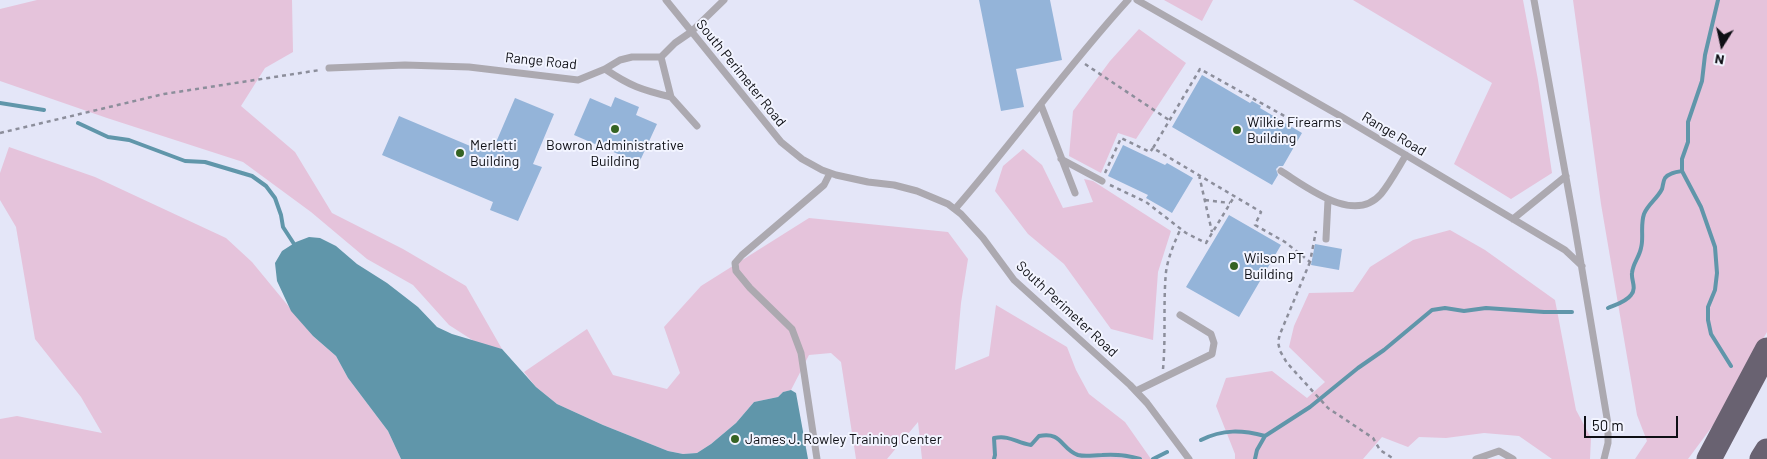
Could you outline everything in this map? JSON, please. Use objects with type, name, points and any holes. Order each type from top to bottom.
[{"type":"highway","points":[[1710,459],[1767,350]]},
{"type":"highway","points":[[1710,459],[1767,376]]},
{"type":"highway","points":[[1762,459],[1767,451]]},
{"type":"lane","name":"South Perimeter Road","points":[[666,0],[781,142],[809,164],[830,173],[868,182],[894,184],[918,190],[948,204],[961,214],[983,238],[1014,280],[1136,391],[1163,423],[1189,459]]},
{"type":"lane","points":[[697,126],[672,97],[661,57],[724,0]]},
{"type":"lane","points":[[955,209],[1103,27],[1128,0]]},
{"type":"lane","name":"Range Road","points":[[1138,0],[1565,250],[1582,266]]},
{"type":"lane","points":[[1534,0],[1582,266],[1608,424],[1608,442],[1604,459]]},
{"type":"lane","name":"Range Road","points":[[329,68],[405,65],[469,67],[578,80],[605,69],[620,60],[632,57],[661,57]]},
{"type":"lane","points":[[605,69],[638,89],[672,97]]},
{"type":"lane","points":[[1041,105],[1075,193]]},
{"type":"lane","points":[[1281,172],[1328,200],[1352,207],[1372,202],[1381,194],[1406,156]]},
{"type":"lane","points":[[1061,159],[1102,180]]},
{"type":"lane","points":[[818,459],[801,353],[792,329],[750,288],[736,271],[735,264],[742,255],[824,185],[830,173]]},
{"type":"lane","points":[[1513,219],[1566,176]]},
{"type":"lane","points":[[1326,239],[1328,200]]},
{"type":"lane","points":[[1136,391],[1212,354],[1214,342],[1211,334],[1180,314]]},
{"type":"lane","points":[[1476,459],[1499,451],[1513,459]]},
{"type":"path","points":[[1078,59],[1169,120]]},
{"type":"path","points":[[0,133],[164,94],[329,68]]},
{"type":"path","points":[[1234,196],[1206,243],[1181,228],[1146,202],[1102,180],[1121,138],[1150,152],[1200,69],[1288,118],[1307,123]]},
{"type":"path","points":[[1153,148],[1260,212],[1255,224],[1285,242],[1310,262]]},
{"type":"path","points":[[1199,175],[1212,233]]},
{"type":"path","points":[[1204,200],[1230,203]]},
{"type":"path","points":[[1326,225],[1317,227],[1310,262],[1280,334],[1278,342],[1280,351],[1287,363],[1328,408],[1373,438],[1380,450],[1394,459]]},
{"type":"path","points":[[1162,378],[1165,344],[1166,270],[1181,228]]},
{"type":"shaded area","points":[[37,0],[292,0],[293,52],[265,68],[241,106],[295,152],[332,213],[403,249],[466,286],[502,349],[477,343],[449,325],[413,285],[367,259],[311,212],[243,162],[0,81],[0,9]]},
{"type":"shaded area","points":[[1164,0],[1213,0],[1202,21]]},
{"type":"shaded area","points":[[1353,0],[1523,0],[1538,80],[1552,173],[1511,199],[1454,164],[1492,83]]},
{"type":"shaded area","points":[[1573,0],[1767,0],[1767,332],[1714,424],[1688,459],[1635,459],[1647,441],[1637,415],[1601,204]]},
{"type":"shaded area","points":[[1139,29],[1186,63],[1136,139],[1118,133],[1101,173],[1069,156],[1073,111],[1110,61]]},
{"type":"shaded area","points":[[9,147],[95,177],[226,238],[252,262],[313,336],[336,356],[348,378],[388,431],[401,459],[0,459],[0,419],[17,416],[102,433],[81,397],[35,339],[16,227],[0,200],[0,173]]},
{"type":"shaded area","points":[[1023,149],[1042,165],[1063,208],[1093,202],[1084,179],[1093,181],[1171,231],[1158,272],[1153,340],[1111,329],[1064,264],[1028,234],[995,191],[1003,166]]},
{"type":"shaded area","points":[[809,218],[948,232],[968,259],[961,303],[955,370],[989,356],[996,305],[1067,347],[1076,370],[1089,394],[1125,422],[1151,459],[922,459],[918,422],[887,459],[856,459],[841,362],[831,353],[809,355],[791,390],[783,392],[778,397],[754,402],[736,423],[711,444],[697,453],[683,454],[668,451],[557,404],[536,387],[524,372],[587,329],[613,375],[667,389],[680,373],[664,327],[701,286]]},
{"type":"shaded area","points":[[1450,230],[1485,250],[1555,300],[1576,410],[1591,438],[1590,459],[1552,459],[1519,436],[1484,433],[1446,438],[1419,437],[1408,447],[1382,437],[1363,459],[1235,459],[1235,454],[1216,406],[1226,378],[1272,371],[1307,398],[1325,382],[1289,347],[1294,326],[1309,293],[1353,292],[1370,267],[1413,240]]},
{"type":"water","points":[[309,237],[320,238],[336,246],[357,264],[387,283],[418,307],[437,327],[452,334],[502,349],[536,387],[557,404],[668,451],[683,454],[697,453],[736,423],[754,402],[778,397],[783,392],[791,390],[796,393],[808,459],[401,459],[388,431],[348,378],[336,356],[313,336],[291,311],[277,281],[275,263],[282,251],[296,242]]},
{"type":"building","points":[[979,0],[1050,0],[1062,60],[1016,69],[1024,107],[1001,111]]},
{"type":"building","name":"Wilkie Firearms Building","points":[[1202,75],[1250,103],[1252,101],[1261,106],[1260,108],[1302,133],[1283,166],[1279,166],[1276,169],[1278,175],[1272,185],[1172,127]]},
{"type":"building","name":"Bowron Administrative Building","points":[[615,97],[639,107],[636,115],[657,124],[639,163],[574,135],[590,98],[611,107]]},
{"type":"building","name":"Merletti Building","points":[[515,98],[554,114],[533,164],[542,167],[518,221],[490,210],[493,202],[382,155],[399,116],[482,151],[486,143],[494,147]]},
{"type":"building","points":[[1123,145],[1165,165],[1167,163],[1193,178],[1172,213],[1146,198],[1148,195],[1108,176]]},
{"type":"building","name":"Wilson PT Building","points":[[1229,215],[1281,245],[1239,317],[1186,287]]},
{"type":"building","points":[[1315,244],[1342,249],[1339,270],[1311,265]]},
{"type":"waterway","points":[[1718,0],[1705,55],[1702,81],[1688,122],[1688,142],[1682,159],[1682,171],[1701,207],[1715,247],[1717,273],[1715,290],[1708,307],[1708,320],[1711,334],[1731,366]]},
{"type":"waterway","points":[[0,103],[44,110]]},
{"type":"waterway","points":[[78,123],[108,137],[129,140],[185,161],[205,162],[252,176],[266,186],[275,198],[283,227],[296,247]]},
{"type":"waterway","points":[[1608,308],[1626,300],[1633,292],[1632,273],[1642,244],[1644,214],[1660,193],[1665,178],[1675,172],[1682,171]]},
{"type":"waterway","points":[[1255,459],[1257,450],[1265,436],[1310,407],[1432,310],[1445,308],[1464,311],[1486,308],[1572,312]]},
{"type":"waterway","points":[[1201,440],[1225,432],[1265,436]]},
{"type":"waterway","points":[[994,459],[994,438],[1009,438],[1031,445],[1039,436],[1047,435],[1057,438],[1068,449],[1078,455],[1116,455],[1140,459]]},
{"type":"waterway","points":[[1153,459],[1167,452]]},
{"type":"place","name":"Bowron Administrative Building","points":[[615,129]]},
{"type":"place","name":"Wilkie Firearms Building","points":[[1237,130]]},
{"type":"place","name":"Merletti Building","points":[[460,153]]},
{"type":"place","name":"Wilson PT Building","points":[[1234,266]]},
{"type":"place","name":"James J. Rowley Training Center","points":[[735,439]]}]
